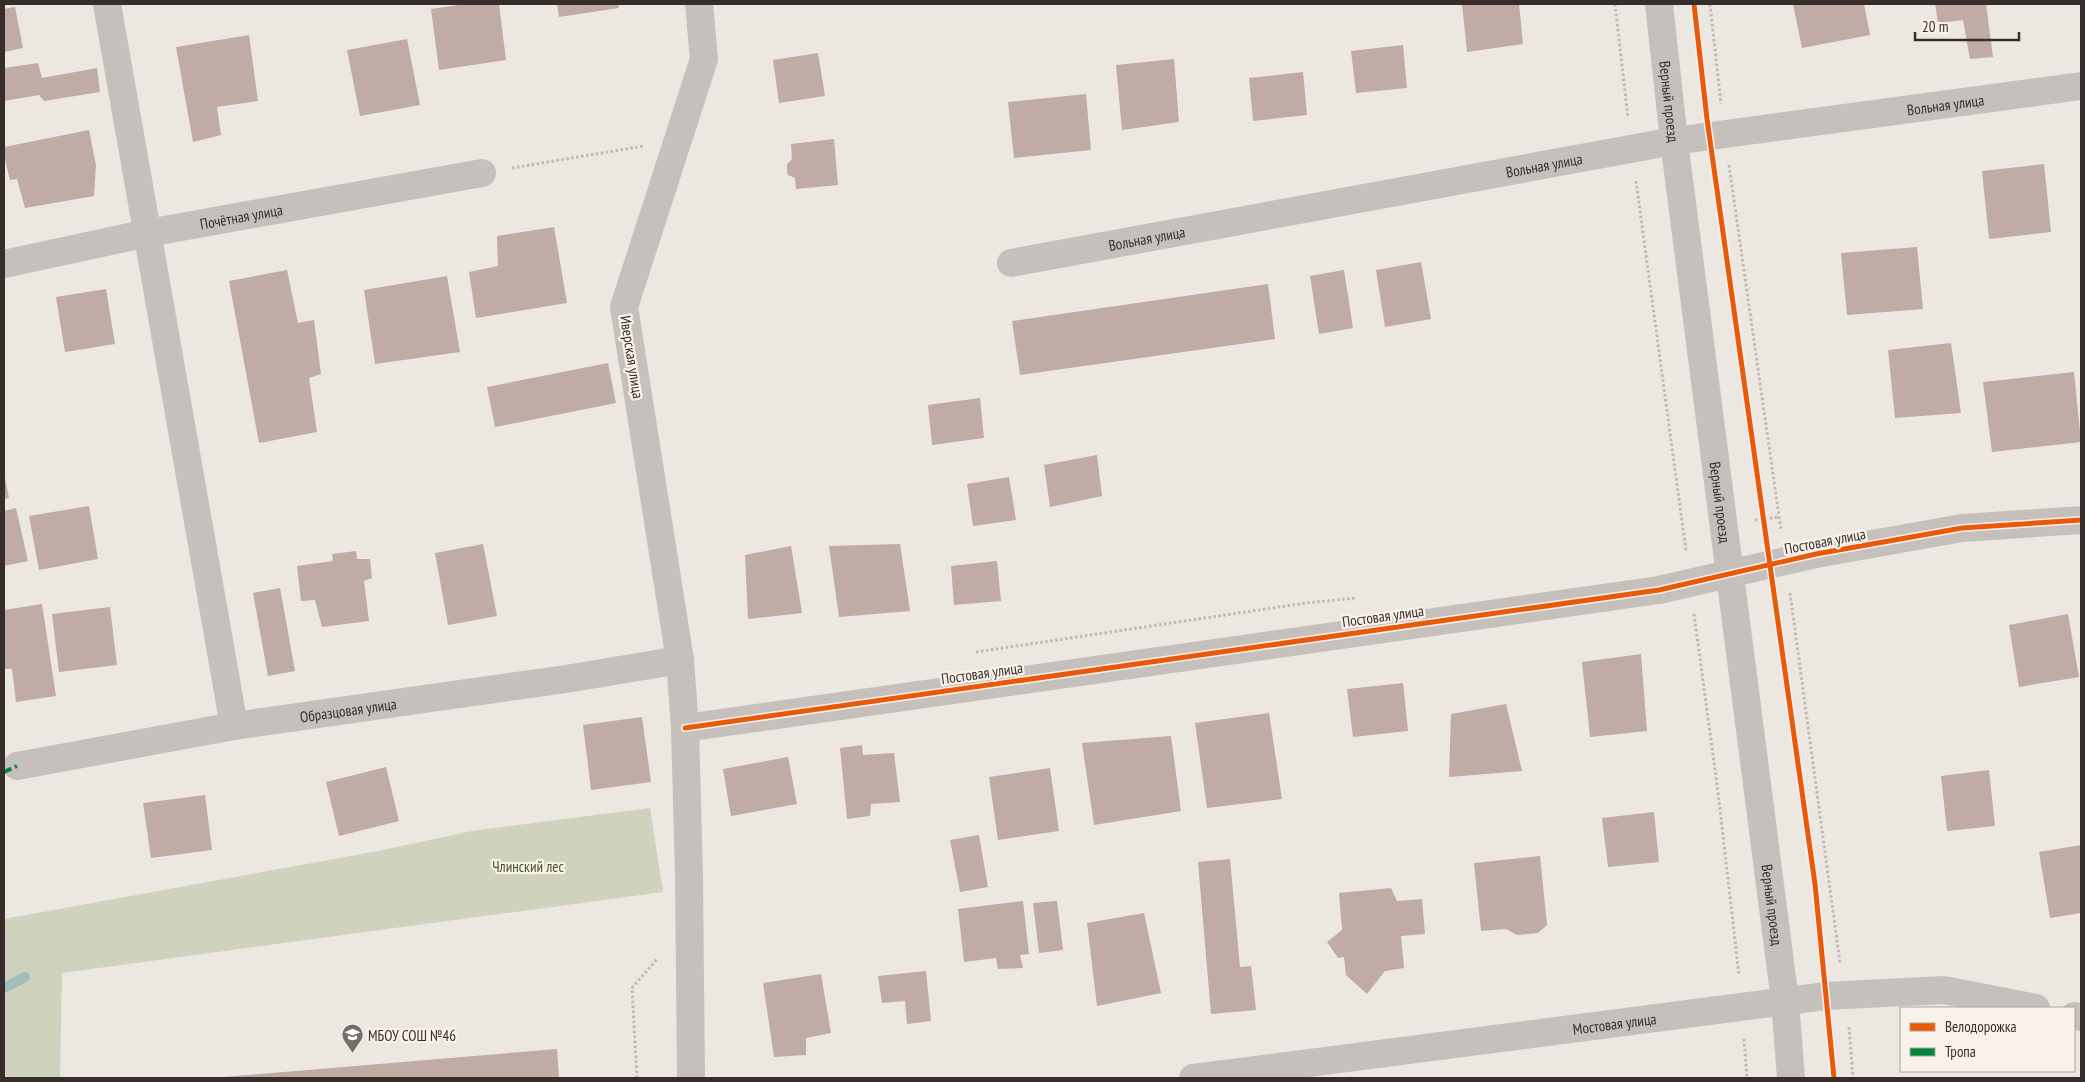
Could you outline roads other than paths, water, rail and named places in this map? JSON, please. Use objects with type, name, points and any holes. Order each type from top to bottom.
[{"type":"street","points":[[107,4],[234,726]]},
{"type":"street","name":"Иверская улица","points":[[691,1078],[689,876],[685,728],[680,660],[624,307],[704,59],[699,4]]},
{"type":"street","name":"Верный проезд","points":[[1659,4],[1674,141],[1731,574],[1784,1001],[1791,1078]]},
{"type":"street","name":"Вольная улица","points":[[1011,263],[1674,141],[2081,86]]},
{"type":"street","name":"Почётная улица","points":[[4,264],[148,234],[482,174]]},
{"type":"street","name":"Постовая улица","points":[[685,728],[1639,593],[1816,554],[1962,528],[2081,520]]},
{"type":"street","name":"Образцовая улица","points":[[18,766],[234,726],[566,679],[680,660]]},
{"type":"street","name":"Мостовая улица","points":[[1193,1078],[1826,996],[1944,990],[2031,1007]]},
{"type":"waterway","points":[[4,988],[25,977]]},
{"type":"place","name":"МБОУ СОШ №46","points":[[352,1054]]},
{"type":"park label","name":"Члинский лес","points":[[528,866]]}]
